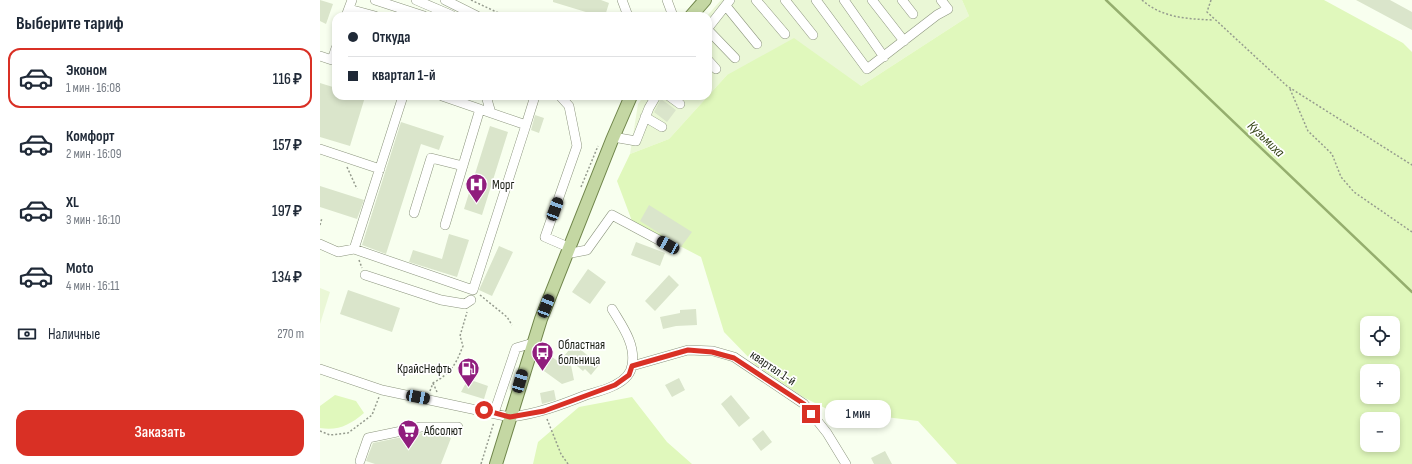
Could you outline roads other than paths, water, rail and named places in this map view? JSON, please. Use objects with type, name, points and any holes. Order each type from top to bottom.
[{"type":"main road","points":[[694,12],[705,0]]},
{"type":"main road","points":[[496,464],[533,342],[567,251],[628,100]]},
{"type":"street","points":[[375,0],[412,12]]},
{"type":"street","points":[[416,0],[444,12]]},
{"type":"street","points":[[445,0],[469,12]]},
{"type":"street","points":[[622,0],[626,12]]},
{"type":"street","points":[[667,0],[672,12]]},
{"type":"street","points":[[756,0],[784,34]]},
{"type":"street","points":[[785,0],[813,35]]},
{"type":"street","points":[[816,0],[867,69],[937,15],[948,9],[941,0]]},
{"type":"street","points":[[844,0],[884,56]]},
{"type":"street","points":[[872,0],[904,41]]},
{"type":"street","points":[[902,0],[913,14]]},
{"type":"street","points":[[712,24],[728,3],[757,44]]},
{"type":"street","points":[[453,12],[457,6]]},
{"type":"street","points":[[349,8],[362,12]]},
{"type":"street","points":[[712,33],[734,58]]},
{"type":"street","points":[[320,56],[332,60]]},
{"type":"street","points":[[712,64],[716,69]]},
{"type":"street","points":[[354,249],[401,100]]},
{"type":"street","points":[[454,100],[526,125]]},
{"type":"street","points":[[487,100],[491,113]]},
{"type":"street","points":[[320,244],[338,252],[354,249],[473,290],[534,100]]},
{"type":"street","points":[[564,100],[569,106],[577,146],[545,237],[567,251],[586,250],[612,214],[668,245]]},
{"type":"street","points":[[613,137],[636,141],[654,100]]},
{"type":"street","points":[[674,100],[680,104]]},
{"type":"street","points":[[445,225],[480,109]]},
{"type":"street","points":[[646,117],[662,127]]},
{"type":"street","points":[[320,149],[380,169]]},
{"type":"street","points":[[414,212],[432,158],[463,166]]},
{"type":"street","points":[[365,275],[441,300],[465,304],[471,300]]},
{"type":"street","points":[[320,369],[382,390],[430,399],[494,416],[510,417],[544,411],[615,385],[629,375],[632,366],[633,353],[628,337],[612,309]]},
{"type":"street","points":[[494,416],[516,348],[533,342]]},
{"type":"street","name":"квартал 1-й","points":[[632,366],[688,350],[712,352],[734,358],[804,404],[827,433],[846,464]]},
{"type":"street","points":[[360,461],[368,438],[421,427],[458,427]]},
{"type":"waterway","name":"Кузьмиха","points":[[1106,0],[1412,292]]},
{"type":"place","name":"Морг","points":[[477,204]]},
{"type":"place","name":"Областная больница","points":[[542,372]]},
{"type":"place","name":"КрайсНефть","points":[[468,388]]},
{"type":"place","name":"Абсолют","points":[[408,450]]}]
